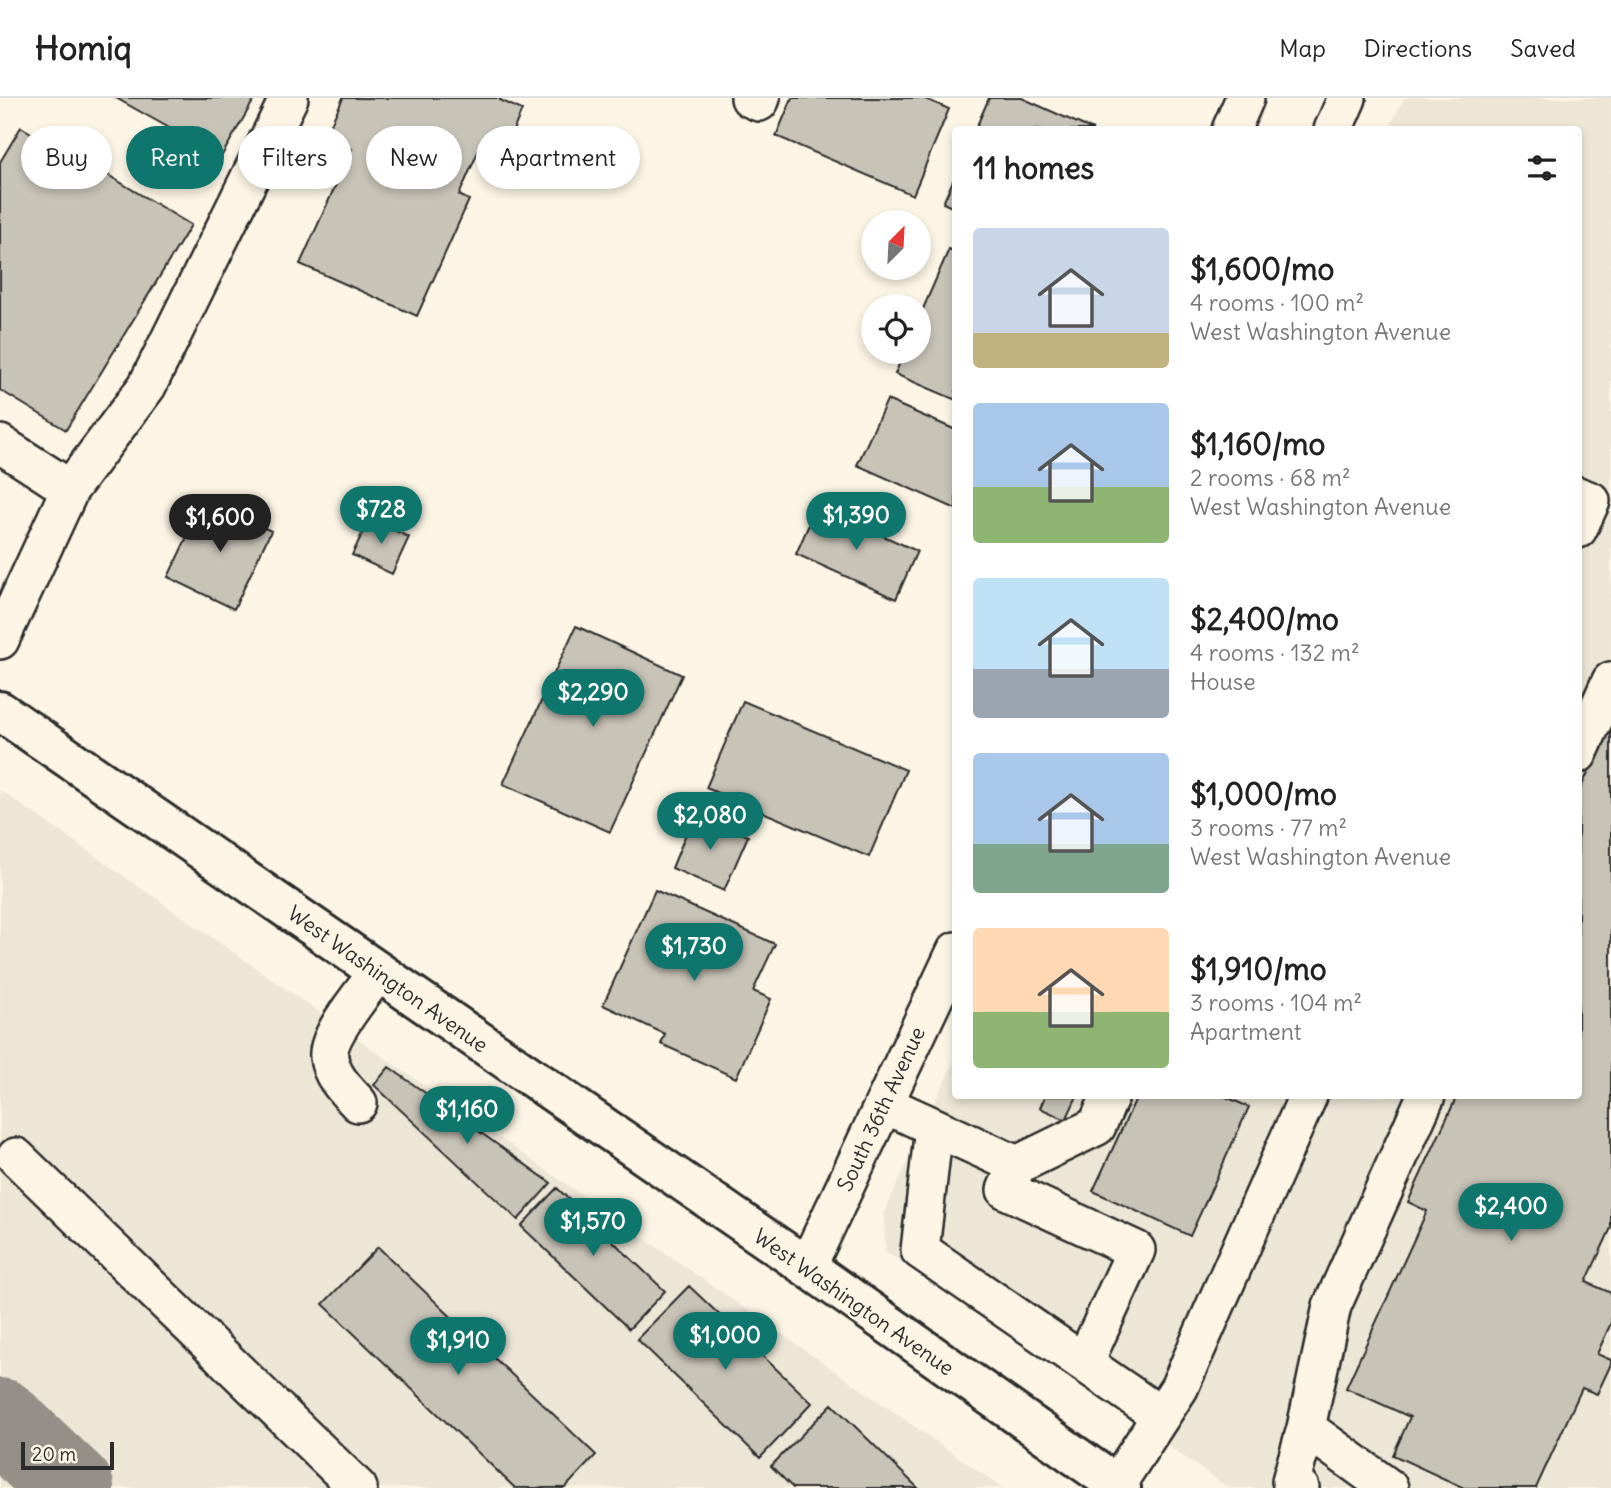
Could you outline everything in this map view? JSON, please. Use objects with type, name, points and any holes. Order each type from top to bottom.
[{"type":"main road","name":"West Washington Avenue","points":[[0,711],[807,1267],[1119,1487]]},
{"type":"street","points":[[0,640],[9,595],[70,489],[147,386],[289,98]]},
{"type":"street","points":[[750,98],[759,102],[761,98]]},
{"type":"street","points":[[1233,126],[1245,98]]},
{"type":"street","points":[[1335,126],[1347,98]]},
{"type":"street","points":[[0,444],[70,489]]},
{"type":"street","points":[[1582,498],[1591,501],[1582,520]]},
{"type":"street","points":[[1582,745],[1611,681]]},
{"type":"street","name":"South 36th Avenue","points":[[807,1267],[952,960]]},
{"type":"street","points":[[358,1103],[337,1080],[328,1056],[335,1034],[378,972]]},
{"type":"street","points":[[1084,1363],[1136,1250],[1006,1190],[1017,1166],[1097,1126],[1109,1099]]},
{"type":"street","points":[[1119,1487],[1179,1388],[1307,1099]]},
{"type":"street","points":[[1300,1488],[1291,1481],[1306,1429],[1332,1306],[1425,1099]]},
{"type":"street","points":[[884,1104],[1017,1166]]},
{"type":"street","points":[[933,1127],[920,1250],[1161,1416]]},
{"type":"street","points":[[16,1157],[358,1488]]},
{"type":"street","points":[[1306,1429],[1389,1488]]},
{"type":"shaded area","points":[[1404,98],[1611,98],[1611,1488],[1229,1488],[885,1251],[884,1213],[952,1066],[952,1099],[1582,1099],[1582,126],[1390,126]]},
{"type":"shaded area","points":[[0,790],[1003,1488],[0,1488]]},
{"type":"building","points":[[116,98],[255,98],[224,152],[224,126],[166,126]]},
{"type":"building","points":[[343,98],[501,98],[500,100],[522,110],[515,126],[476,126],[476,156],[462,188],[462,126],[366,126],[366,189],[462,189],[459,195],[469,200],[417,316],[300,264],[334,189],[352,189],[352,126],[330,126]]},
{"type":"building","points":[[792,98],[923,98],[949,109],[913,195],[776,136]]},
{"type":"building","points":[[989,98],[1022,98],[1084,126],[977,126]]},
{"type":"building","points":[[21,127],[21,189],[112,189],[112,177],[126,186],[126,189],[131,189],[191,225],[66,430],[0,390],[0,162]]},
{"type":"building","points":[[952,183],[952,207],[943,203]]},
{"type":"building","points":[[949,249],[952,250],[952,398],[895,374],[899,364],[931,364],[929,294]]},
{"type":"building","points":[[887,400],[952,428],[952,507],[857,465]]},
{"type":"building","points":[[205,499],[271,531],[234,609],[168,577]]},
{"type":"building","points":[[817,506],[917,551],[896,599],[796,554]]},
{"type":"building","points":[[369,519],[409,537],[392,574],[352,555]]},
{"type":"building","points":[[576,626],[682,675],[610,832],[503,784]]},
{"type":"building","points":[[743,701],[906,770],[869,857],[706,788]]},
{"type":"building","points":[[1611,723],[1611,1228],[1586,1282],[1611,1293],[1611,1323],[1597,1354],[1611,1360],[1611,1364],[1597,1394],[1582,1388],[1536,1488],[1464,1488],[1393,1455],[1410,1417],[1346,1388],[1427,1211],[1408,1202],[1456,1099],[1582,1099],[1582,785]]},
{"type":"building","points":[[694,814],[748,836],[724,891],[672,868]]},
{"type":"building","points":[[655,890],[775,944],[753,991],[771,999],[736,1078],[661,1044],[665,1034],[603,1005]]},
{"type":"building","points":[[389,1067],[551,1183],[518,1220],[374,1085]]},
{"type":"building","points":[[1044,1099],[1076,1099],[1066,1120],[1040,1108]]},
{"type":"building","points":[[1136,1099],[1231,1099],[1249,1107],[1190,1236],[1093,1191]]},
{"type":"building","points":[[557,1188],[665,1291],[629,1329],[521,1226]]},
{"type":"building","points":[[378,1247],[596,1455],[565,1488],[515,1488],[323,1304]]},
{"type":"building","points":[[689,1286],[812,1403],[760,1458],[637,1339]]},
{"type":"building","points":[[832,1404],[918,1488],[793,1488],[771,1466]]},
{"type":"taxiway","points":[[0,1420],[72,1488]]}]
